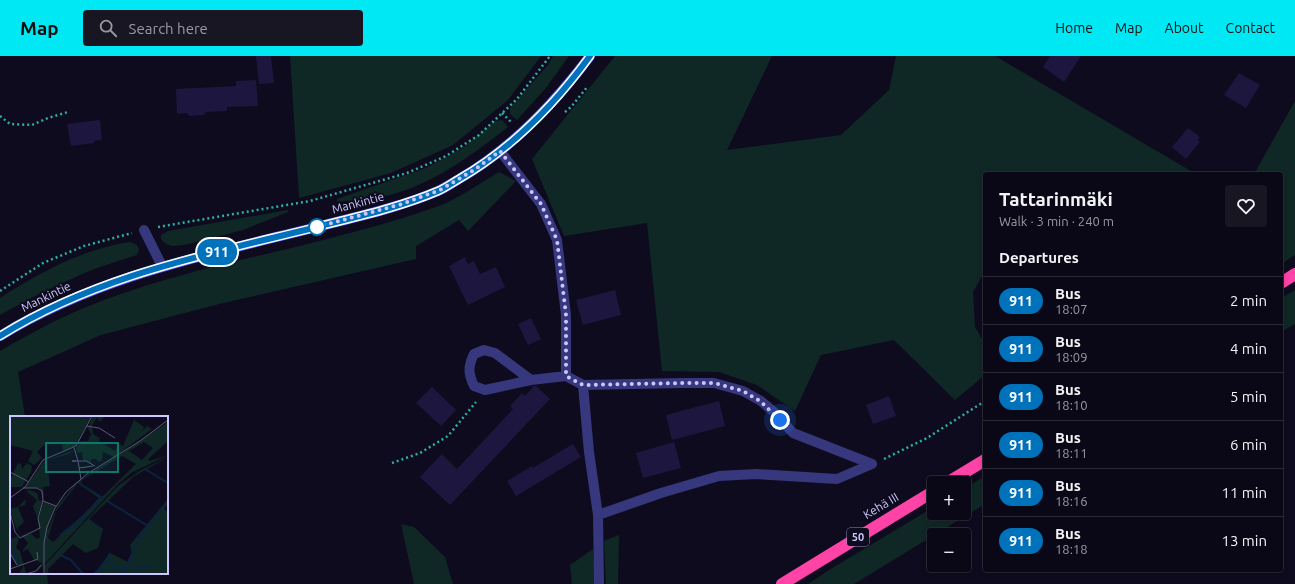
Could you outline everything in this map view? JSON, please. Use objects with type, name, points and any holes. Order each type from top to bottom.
[{"type":"highway","points":[[1283,281],[1295,274]]},
{"type":"highway","points":[[959,476],[983,461]]},
{"type":"highway","name":"Kehä III","points":[[782,584],[927,495]]},
{"type":"street","name":"Mankintie","points":[[0,336],[53,306],[97,287],[162,266],[402,204],[440,190],[474,170],[500,151],[563,92],[590,56]]},
{"type":"lane","points":[[500,151],[541,204],[557,240],[566,315],[566,376]]},
{"type":"lane","points":[[144,230],[162,266]]},
{"type":"lane","points":[[531,380],[495,353],[484,350],[474,354],[469,364],[470,377],[474,386],[485,390],[531,380],[566,376],[583,385],[714,383],[743,391],[760,401],[774,412],[792,433],[872,464]]},
{"type":"lane","points":[[583,385],[589,452],[598,515],[599,584]]},
{"type":"lane","points":[[598,515],[661,493],[720,476],[756,474],[837,478],[872,464]]},
{"type":"path","points":[[0,291],[43,263],[84,246],[144,230],[310,201],[408,173],[446,156],[479,135],[517,99],[550,56]]},
{"type":"path","points":[[0,116],[10,124],[32,126],[48,118],[68,112]]},
{"type":"path","points":[[502,113],[513,124]]},
{"type":"path","points":[[392,463],[420,453],[448,436],[485,390]]},
{"type":"path","points":[[872,464],[927,438],[983,402]]},
{"type":"green space","points":[[290,56],[541,56],[508,100],[453,145],[391,173],[299,198]]},
{"type":"green space","points":[[553,56],[569,56],[546,88],[517,120],[510,114],[510,108],[548,65]]},
{"type":"green space","points":[[615,56],[772,56],[727,150],[841,135],[889,90],[896,56],[995,56],[1193,172],[983,172],[983,274],[973,292],[975,327],[983,341],[983,377],[955,400],[894,340],[821,355],[795,411],[757,385],[719,372],[662,371],[647,223],[564,236],[532,159]]},
{"type":"green space","points":[[1295,101],[1295,255],[1283,263],[1283,172],[1255,172]]},
{"type":"green space","points":[[502,120],[508,127],[451,168],[419,185],[386,196],[337,202],[337,199],[426,168],[464,147],[495,121]]},
{"type":"green space","points":[[499,172],[516,181],[468,231],[459,220],[416,246],[416,259],[215,305],[101,335],[18,372],[25,416],[10,416],[10,574],[47,574],[48,584],[0,584],[0,351],[69,315],[142,287],[217,266],[374,227],[444,204]]},
{"type":"green space","points":[[288,210],[288,212],[243,230],[184,245],[172,246],[166,244],[161,239],[161,235],[168,231]]},
{"type":"green space","points":[[131,242],[137,245],[139,250],[137,255],[80,275],[45,291],[0,315],[0,298],[23,283],[60,264],[86,253]]},
{"type":"green space","points":[[1295,290],[1295,324],[1283,331],[1283,297]]},
{"type":"green space","points":[[983,477],[983,505],[971,513],[971,485]]},
{"type":"green space","points":[[927,511],[927,520],[959,520],[946,528],[927,528],[927,539],[854,584],[808,584]]},
{"type":"green space","points":[[401,524],[414,527],[445,557],[453,584],[414,584]]},
{"type":"green space","points":[[619,535],[618,584],[606,584],[604,541]]},
{"type":"green space","points":[[593,549],[595,584],[572,584],[570,565]]},
{"type":"building","points":[[256,56],[271,56],[274,83],[259,84]]},
{"type":"building","points":[[1050,56],[1081,56],[1064,82],[1043,67]]},
{"type":"building","points":[[1239,73],[1260,85],[1246,108],[1224,95]]},
{"type":"building","points":[[256,80],[258,106],[227,107],[227,111],[206,112],[204,115],[190,116],[187,113],[177,114],[176,89],[236,86],[236,81]]},
{"type":"building","points":[[100,120],[102,140],[94,141],[94,143],[71,146],[67,124]]},
{"type":"building","points":[[1188,128],[1200,137],[1197,140],[1200,142],[1186,159],[1172,147]]},
{"type":"building","points":[[465,257],[468,264],[474,261],[480,274],[496,267],[505,287],[468,305],[449,266]]},
{"type":"building","points":[[615,290],[621,315],[583,325],[576,300]]},
{"type":"building","points":[[531,318],[541,339],[528,345],[518,324]]},
{"type":"building","points":[[534,386],[536,386],[550,399],[450,505],[420,477],[442,454],[457,469],[513,409],[510,406],[522,393],[525,396]]},
{"type":"building","points":[[432,387],[456,410],[441,426],[416,403]]},
{"type":"building","points":[[889,396],[896,416],[873,424],[866,405]]},
{"type":"building","points":[[719,401],[725,426],[672,440],[666,415]]},
{"type":"building","points":[[674,442],[681,468],[643,478],[636,453]]},
{"type":"building","points":[[573,444],[581,457],[516,496],[507,481],[532,466],[533,468]]},
{"type":"bus line","name":"911","points":[[0,336],[53,306],[97,287],[162,266],[367,214],[402,204],[440,190],[474,170],[500,151],[534,121],[563,92],[590,56]]},
{"type":"route","points":[[317,227],[402,204],[440,190],[474,170],[500,151],[541,204],[557,240],[566,315],[566,376],[583,385],[714,383],[743,391],[760,401],[774,412],[780,420]]}]
